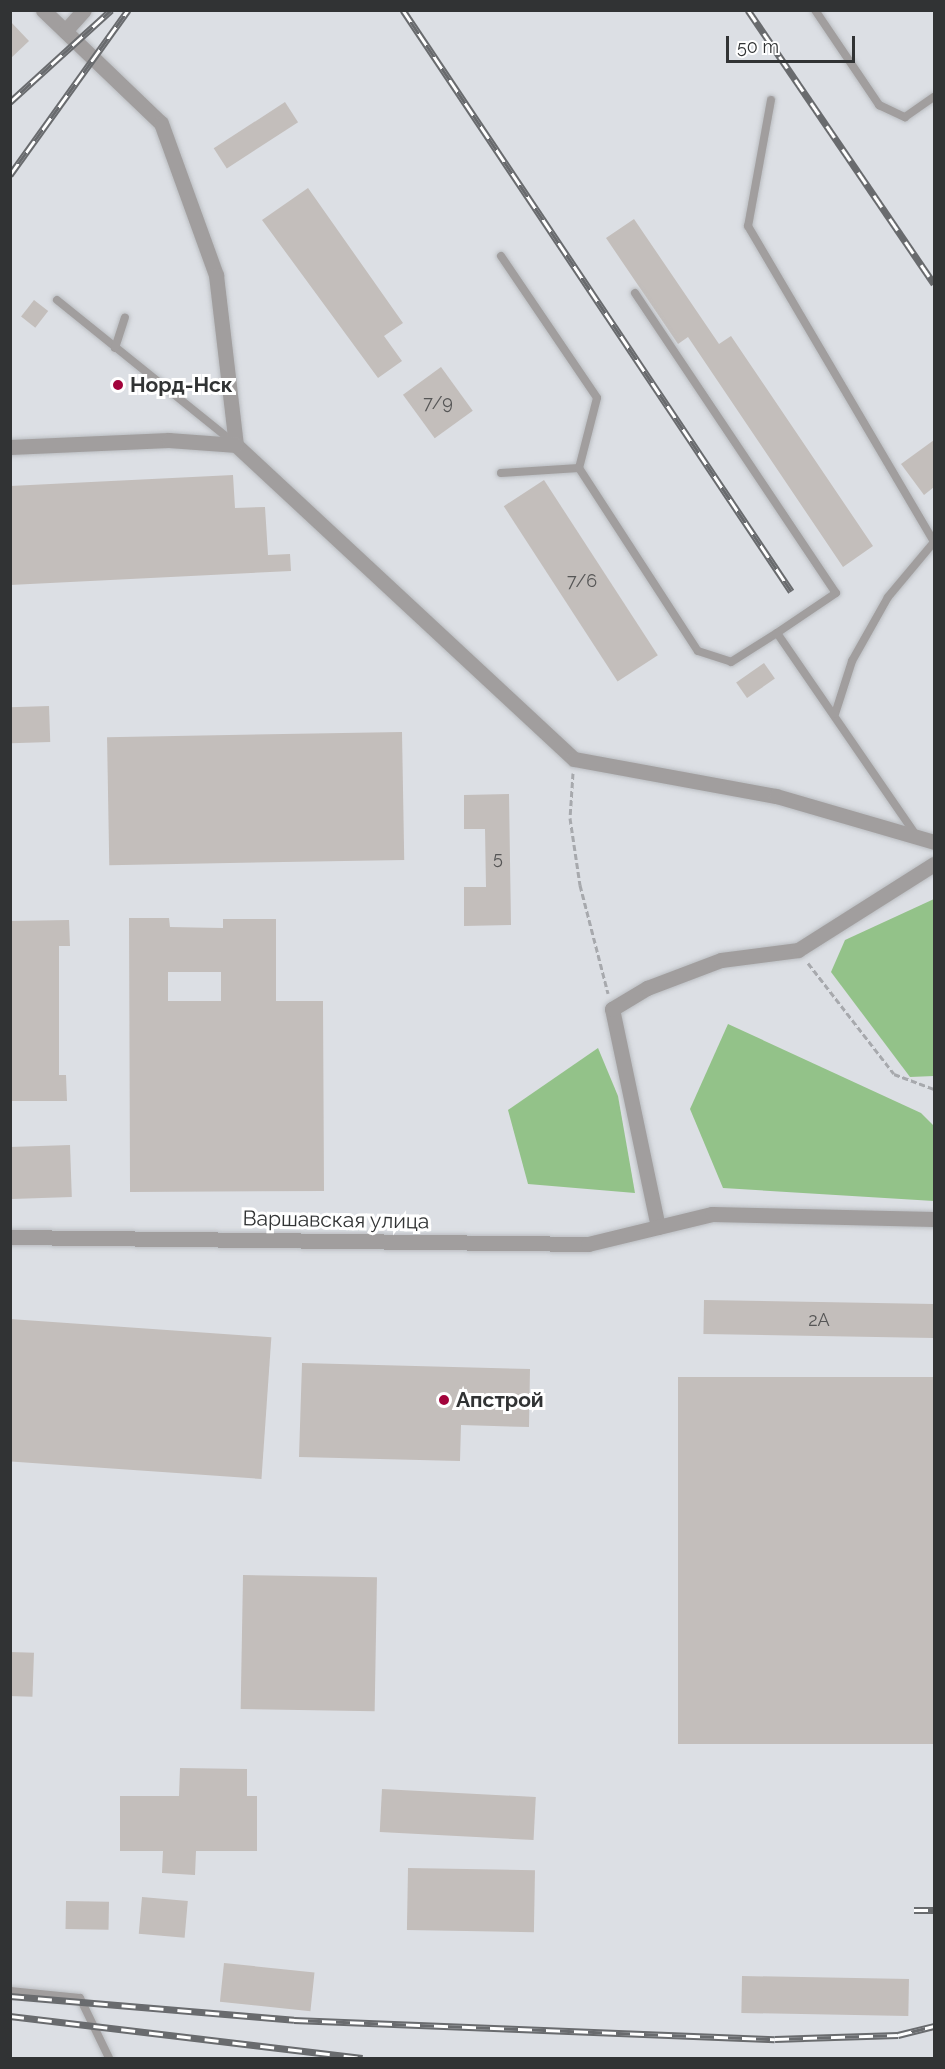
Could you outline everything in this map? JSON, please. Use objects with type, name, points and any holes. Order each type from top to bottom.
[{"type":"street","points":[[43,10],[160,123],[216,275],[236,445]]},
{"type":"street","points":[[64,31],[84,10]]},
{"type":"street","points":[[10,447],[169,440],[236,445],[574,759],[776,796],[915,834],[934,842]]},
{"type":"street","points":[[658,1227],[612,1009],[647,988],[721,960],[798,950],[934,864]]},
{"type":"street","name":"Варшавская улица","points":[[10,1237],[588,1244],[712,1214],[934,1219]]},
{"type":"lane","points":[[815,10],[879,105],[905,117],[934,97]]},
{"type":"lane","points":[[771,100],[748,226],[934,542],[888,597],[852,661],[835,714]]},
{"type":"lane","points":[[501,256],[597,398],[579,468],[698,651],[731,662],[836,592],[635,293]]},
{"type":"lane","points":[[57,300],[236,445]]},
{"type":"lane","points":[[115,348],[125,318]]},
{"type":"lane","points":[[501,473],[579,468]]},
{"type":"lane","points":[[777,633],[835,714],[915,834]]},
{"type":"lane","points":[[10,1990],[80,1998],[109,2058]]},
{"type":"path","points":[[574,759],[570,818],[580,885],[612,1009]]},
{"type":"path","points":[[798,950],[894,1074],[934,1089]]},
{"type":"green space","points":[[934,899],[934,1076],[910,1077],[831,972],[845,940]]},
{"type":"green space","points":[[728,1024],[921,1113],[934,1126],[934,1201],[723,1188],[690,1109]]},
{"type":"green space","points":[[598,1048],[618,1096],[635,1193],[528,1184],[508,1110]]},
{"type":"building","points":[[10,21],[29,41],[10,59]]},
{"type":"building","points":[[285,102],[298,122],[227,168],[214,148]]},
{"type":"building","points":[[308,188],[403,323],[384,336],[402,361],[378,378],[262,220]]},
{"type":"building","points":[[634,219],[719,344],[731,336],[873,546],[843,567],[688,337],[678,344],[606,238]]},
{"type":"building","points":[[34,300],[48,311],[35,328],[21,317]]},
{"type":"building","points":[[441,367],[473,411],[435,438],[403,395]]},
{"type":"building","points":[[934,440],[934,487],[924,495],[901,464]]},
{"type":"building","points":[[233,475],[235,508],[265,507],[268,555],[290,554],[291,571],[10,585],[10,486]]},
{"type":"building","points":[[544,480],[658,655],[618,681],[504,506]]},
{"type":"building","points":[[764,663],[775,679],[747,698],[736,683]]},
{"type":"building","points":[[49,706],[50,742],[11,743],[10,707]]},
{"type":"building","points":[[402,732],[404,860],[109,865],[107,737]]},
{"type":"building","points":[[509,794],[511,925],[464,926],[464,887],[486,887],[485,829],[464,829],[464,795]]},
{"type":"building","points":[[129,918],[169,918],[170,927],[223,928],[223,919],[276,919],[276,1001],[323,1001],[324,1191],[130,1192]],"holes":[[[168,972],[221,972],[221,1001],[168,1001]]]},
{"type":"building","points":[[69,920],[70,946],[59,946],[59,1075],[66,1075],[67,1101],[10,1101],[10,921]]},
{"type":"building","points":[[70,1145],[72,1197],[12,1199],[10,1147]]},
{"type":"building","points":[[704,1300],[934,1304],[933,1338],[703,1334]]},
{"type":"building","points":[[10,1319],[271,1337],[261,1479],[10,1461]]},
{"type":"building","points":[[302,1363],[530,1369],[529,1427],[461,1425],[460,1461],[299,1457]]},
{"type":"building","points":[[678,1377],[934,1377],[934,1744],[678,1744]]},
{"type":"building","points":[[243,1575],[377,1577],[375,1711],[241,1709]]},
{"type":"building","points":[[10,1652],[34,1653],[32,1697],[10,1696]]},
{"type":"building","points":[[180,1768],[247,1769],[247,1796],[257,1796],[257,1851],[196,1851],[195,1875],[162,1873],[163,1851],[120,1851],[120,1796],[179,1796]]},
{"type":"building","points":[[382,1789],[536,1797],[534,1840],[380,1832]]},
{"type":"building","points":[[408,1868],[535,1870],[534,1932],[407,1930]]},
{"type":"building","points":[[142,1897],[188,1901],[185,1938],[139,1934]]},
{"type":"building","points":[[66,1901],[109,1902],[109,1930],[66,1929]]},
{"type":"building","points":[[224,1963],[315,1973],[310,2011],[220,2002]]},
{"type":"building","points":[[742,1976],[909,1979],[908,2016],[741,2013]]},
{"type":"railway","points":[[10,102],[111,10]]},
{"type":"railway","points":[[10,175],[128,10]]},
{"type":"railway","points":[[403,10],[791,591]]},
{"type":"railway","points":[[748,10],[934,284]]},
{"type":"railway","points":[[914,1910],[934,1910]]},
{"type":"railway","points":[[10,1996],[294,2020],[775,2039],[898,2035],[934,2026]]},
{"type":"railway","points":[[10,2016],[363,2058]]},
{"type":"place","name":"Норд-Нск","points":[[118,385]]},
{"type":"place","name":"Апстрой","points":[[444,1400]]}]
